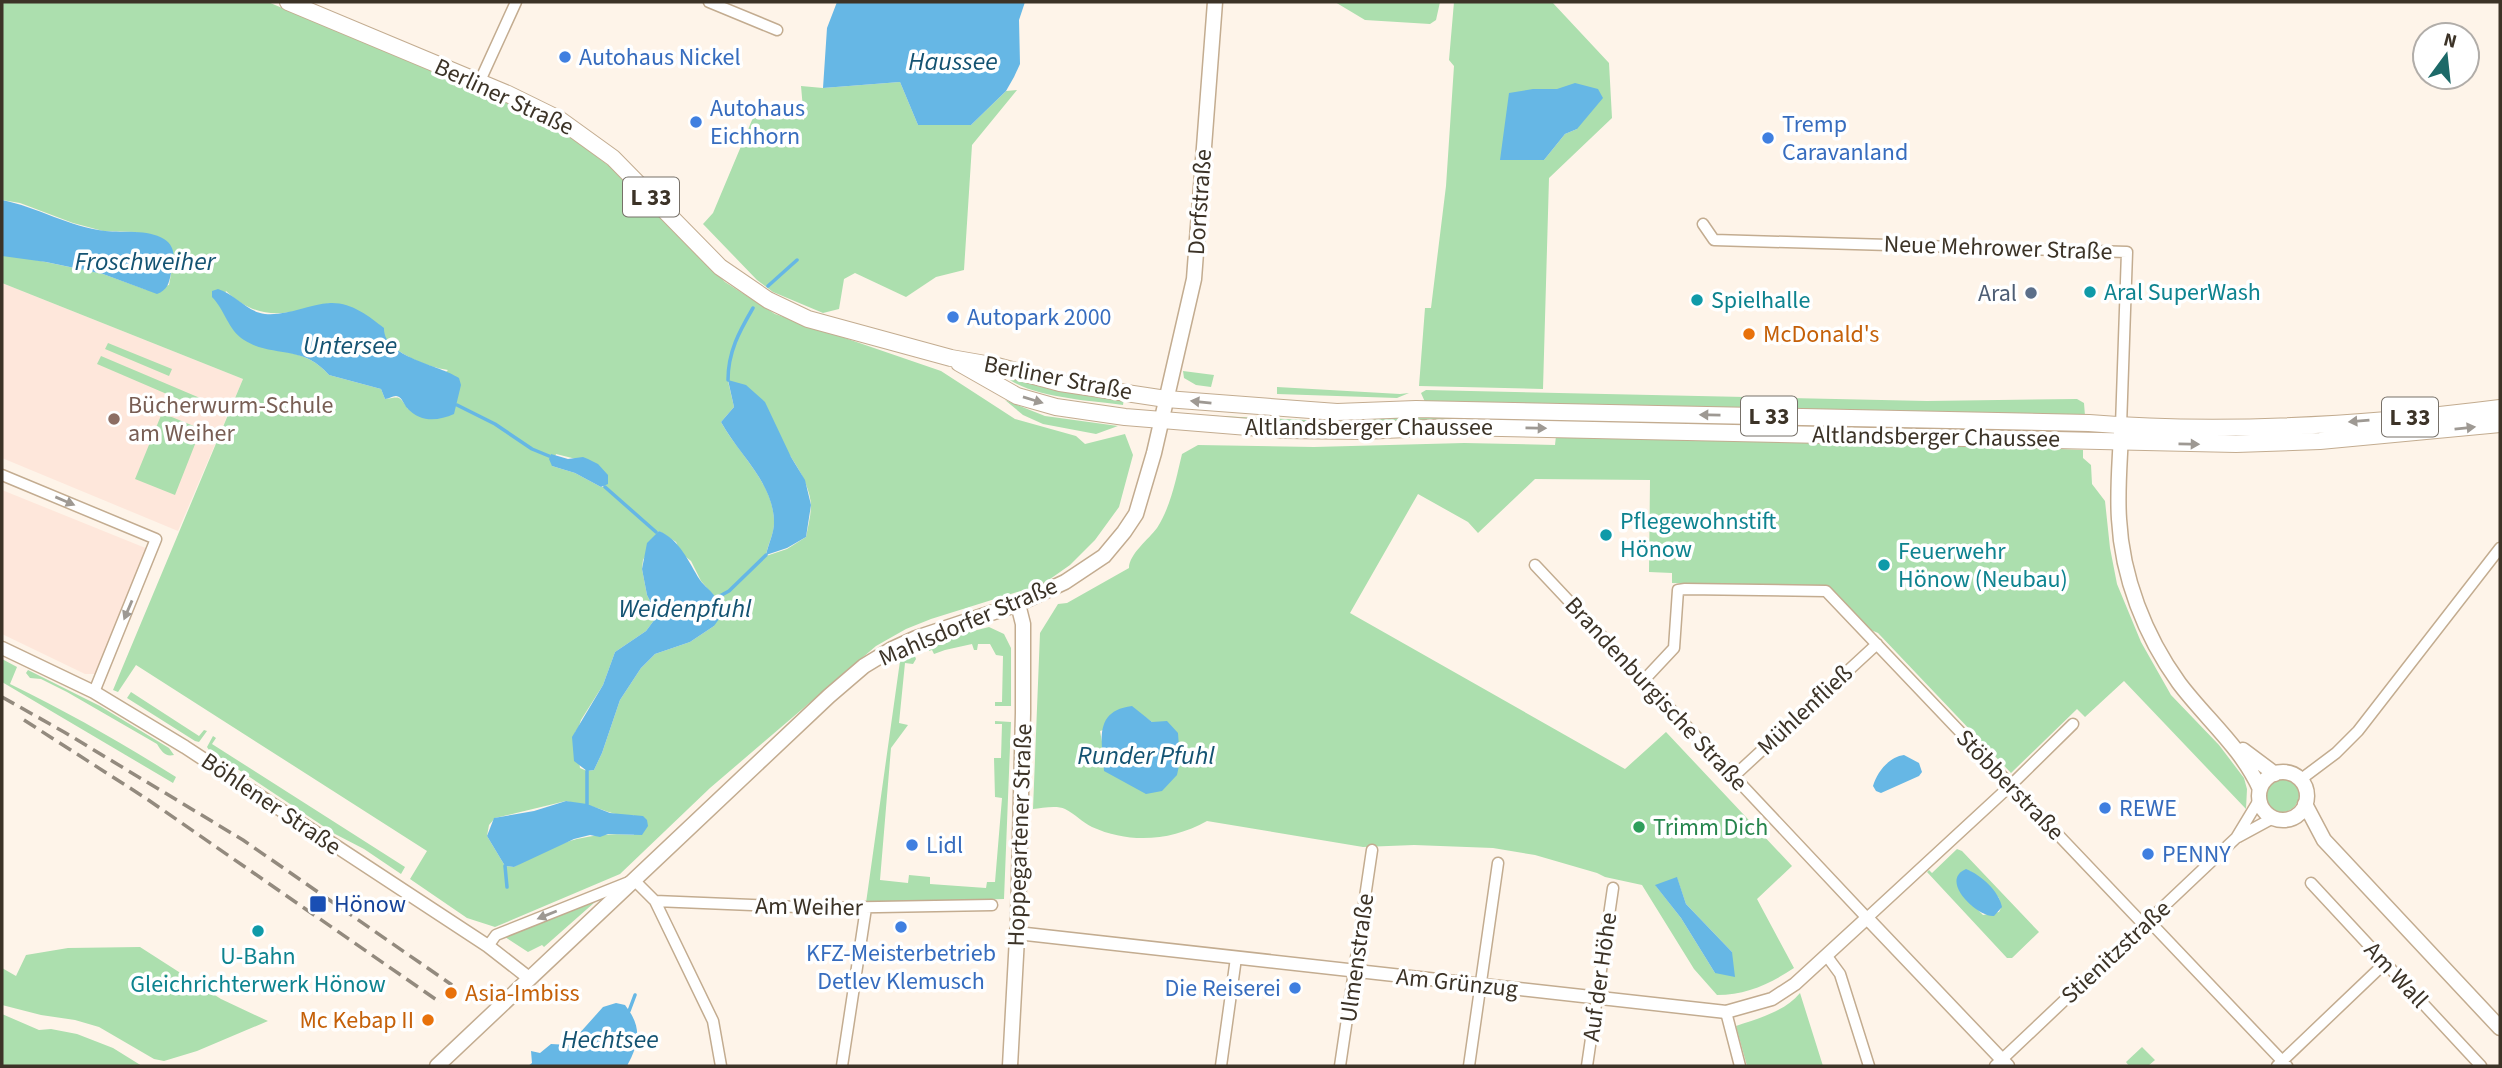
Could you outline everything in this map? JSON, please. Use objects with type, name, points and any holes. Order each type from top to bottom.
[{"type":"main road","name":"Berliner Straße","points":[[288,2],[532,105],[586,136],[620,164],[720,267],[790,312],[951,358],[997,366],[1060,383],[1166,399]]},
{"type":"main road","name":"Dorfstraße","points":[[1161,421],[1194,279],[1215,2]]},
{"type":"main road","name":"Berliner Straße","points":[[951,358],[1017,396],[1056,408],[1161,421]]},
{"type":"main road","name":"Altlandsberger Chaussee","points":[[1166,399],[1337,412],[1416,409],[2089,423],[2121,426],[2319,424],[2500,408]]},
{"type":"main road","name":"Altlandsberger Chaussee","points":[[1161,421],[1286,430],[1361,431],[1467,427],[2236,444],[2320,441],[2500,424]]},
{"type":"main road","name":"Mahlsdorfer Straße","points":[[437,1066],[819,705],[864,666],[916,638],[1046,592],[1104,556],[1136,514],[1161,421]]},
{"type":"main road","points":[[2121,426],[2119,518],[2124,557],[2150,635],[2181,685],[2244,760],[2266,813],[2273,818],[2291,819],[2324,839]]},
{"type":"main road","name":"Hoppegartener Straße","points":[[1010,1066],[1017,933],[1023,713],[1023,624],[1018,604]]},
{"type":"main road","points":[[2226,736],[2275,774]]},
{"type":"main road","points":[[2260,795],[2263,782],[2275,774],[2289,773],[2300,780],[2306,791],[2305,804],[2291,819]]},
{"type":"main road","points":[[2305,804],[2324,839],[2500,1028]]},
{"type":"street","points":[[479,83],[516,2]]},
{"type":"street","points":[[709,2],[777,30]]},
{"type":"street","name":"Neue Mehrower Straße","points":[[1703,224],[1714,240],[2127,252],[2121,426]]},
{"type":"street","points":[[2,475],[156,539],[94,692]]},
{"type":"street","points":[[2300,780],[2336,753],[2358,732],[2500,548]]},
{"type":"street","name":"Brandenburgische Straße","points":[[1535,565],[2002,1064]]},
{"type":"street","name":"Stöbberstraße","points":[[1644,680],[1674,648],[1678,590],[1826,591],[2010,786],[2147,923],[2282,1065]]},
{"type":"street","name":"Mühlenfließ","points":[[1734,776],[1877,644]]},
{"type":"street","name":"Böhlener Straße","points":[[2,648],[94,692],[185,747],[488,946],[529,978]]},
{"type":"street","points":[[1867,918],[2073,724]]},
{"type":"street","name":"Stienitzstraße","points":[[2236,838],[2260,795]]},
{"type":"street","name":"Stienitzstraße","points":[[2002,1064],[2236,838],[2273,818]]},
{"type":"street","name":"Ulmenstraße","points":[[1340,1066],[1372,850]]},
{"type":"street","points":[[1469,1066],[1498,863]]},
{"type":"street","points":[[634,880],[655,901],[713,1021],[721,1066]]},
{"type":"street","name":"Mahlsdorfer Straße","points":[[488,946],[496,935],[634,880]]},
{"type":"street","name":"Am Wall","points":[[2311,883],[2481,1066]]},
{"type":"street","name":"Auf der Höhe","points":[[1587,1066],[1613,888]]},
{"type":"street","name":"Am Weiher","points":[[655,901],[763,907],[992,905]]},
{"type":"street","points":[[842,1066],[866,908]]},
{"type":"street","name":"Am Grünzug","points":[[1017,933],[1726,1012],[1772,999],[1795,984],[1867,918]]},
{"type":"street","points":[[1826,955],[1840,974],[1869,1066]]},
{"type":"street","points":[[1221,1066],[1236,958]]},
{"type":"street","points":[[2282,1065],[2385,963]]},
{"type":"street","points":[[1726,1012],[1740,1066]]},
{"type":"shaded area","name":"Bücherwurm-Schule am Weiher","points":[[2,283],[243,379],[178,531],[2,458]]},
{"type":"shaded area","points":[[2,490],[148,549],[96,674],[85,674],[2,634]]},
{"type":"green space","points":[[2,2],[268,2],[548,120],[617,172],[725,282],[775,314],[941,371],[1015,419],[1076,436],[1085,444],[1125,434],[1133,455],[1119,507],[1095,540],[1070,565],[1043,584],[931,619],[876,646],[710,788],[620,874],[495,927],[467,918],[410,879],[427,851],[136,665],[118,692],[113,690],[243,379],[2,283],[2,256],[17,256],[103,274],[147,290],[169,285],[174,258],[136,232],[103,231],[20,203],[2,200]],"holes":[[[226,291],[251,308],[264,312],[289,312],[331,303],[384,336],[404,354],[421,363],[448,370],[408,409],[399,398],[385,399],[381,389],[329,375],[301,356],[257,345],[244,338],[231,325],[221,306]],[[728,381],[778,439],[801,473],[808,489],[811,509],[806,537],[787,549],[766,556],[774,528],[773,509],[755,470],[721,422],[734,407]],[[556,454],[576,459],[605,487],[552,466]],[[659,531],[676,542],[681,553],[691,561],[701,581],[716,598],[714,626],[690,642],[655,654],[641,668],[620,700],[594,770],[587,771],[580,768],[575,732],[603,685],[615,652],[646,631],[655,619],[642,569],[643,560]],[[566,801],[617,814],[634,815],[634,835],[601,835],[572,840],[543,851],[514,867],[505,866],[487,836],[489,825],[495,818]]]},
{"type":"green space","points":[[1335,2],[1440,2],[1436,20],[1430,24],[1365,20]]},
{"type":"green space","points":[[1454,2],[1552,2],[1609,63],[1612,118],[1549,178],[1543,389],[1419,386],[1425,308],[1431,308],[1446,186],[1454,66],[1449,60]],"holes":[[[1533,89],[1558,89],[1577,129],[1565,134],[1544,160]]]},
{"type":"green space","points":[[900,82],[918,125],[971,125],[1006,91],[1017,90],[972,145],[964,270],[936,277],[906,297],[855,273],[844,279],[839,309],[823,313],[773,292],[757,280],[703,224],[713,213],[760,101],[804,120],[801,86],[823,88]]},
{"type":"green space","points":[[108,343],[172,369],[169,376],[105,349]]},
{"type":"green space","points":[[101,356],[200,398],[197,407],[97,364]]},
{"type":"green space","points":[[1183,371],[1214,375],[1211,387],[1196,385],[1184,378]]},
{"type":"green space","points":[[1009,375],[1124,398],[1123,405],[1045,394],[1016,384],[1006,377]]},
{"type":"green space","points":[[1277,387],[1409,393],[1397,398],[1277,394]]},
{"type":"green space","points":[[1426,390],[1927,401],[2077,399],[2084,403],[2085,416],[1425,402],[1421,393]]},
{"type":"green space","points":[[1005,400],[1045,416],[1118,426],[1096,434],[1043,424],[1023,415]]},
{"type":"green space","points":[[162,413],[201,429],[175,495],[135,479]]},
{"type":"green space","points":[[1199,415],[1348,422],[1423,415],[1600,417],[1599,425],[1347,426],[1199,418]]},
{"type":"green space","points":[[1556,436],[1941,444],[2083,450],[2083,458],[2091,465],[2092,484],[2105,501],[2117,584],[2141,642],[2171,695],[2219,745],[2244,778],[2247,789],[2246,809],[2124,681],[2085,717],[2077,709],[2011,773],[1878,633],[1871,630],[1830,588],[1672,583],[1672,573],[1649,572],[1650,480],[1535,479],[1478,533],[1468,522],[1418,494],[1350,613],[1625,769],[1666,732],[1792,866],[1757,899],[1794,968],[1757,988],[1717,995],[1694,969],[1642,885],[1605,877],[1535,855],[1493,848],[1414,845],[1363,847],[1207,821],[1179,833],[1136,838],[1092,827],[1062,808],[1033,809],[1040,633],[1058,604],[1067,603],[1129,568],[1132,557],[1157,528],[1166,511],[1182,454],[1198,445],[1555,445]],"holes":[[[1145,717],[1160,723],[1103,747],[1100,731]],[[1677,878],[1686,904],[1732,952],[1715,973],[1681,918],[1656,886]]]},
{"type":"green space","points":[[989,627],[1004,634],[1011,648],[1011,706],[995,706],[995,702],[1002,702],[1003,656],[996,655],[990,644],[978,644],[977,650],[974,650],[972,644],[934,654],[932,650],[929,651],[926,643]]},
{"type":"green space","points":[[912,648],[916,659],[913,664],[905,663],[899,723],[908,725],[891,748],[880,880],[908,883],[909,875],[930,877],[930,884],[986,888],[987,882],[995,882],[1002,798],[995,797],[994,758],[1001,758],[1002,724],[995,724],[995,721],[1011,722],[1004,899],[866,903],[901,654]]},
{"type":"green space","points":[[2,659],[17,667],[10,684],[156,764],[176,777],[173,783],[2,682]]},
{"type":"green space","points":[[28,670],[100,706],[169,748],[174,755],[166,755],[157,744],[67,692],[41,679],[30,678],[26,673]]},
{"type":"green space","points":[[131,692],[199,736],[204,730],[207,731],[199,742],[195,741],[127,698]]},
{"type":"green space","points":[[213,736],[216,738],[212,744],[405,867],[401,874],[364,849],[335,834],[209,750],[207,747]]},
{"type":"green space","points":[[2282,778],[2294,783],[2299,795],[2294,807],[2282,812],[2270,807],[2265,795],[2270,783]]},
{"type":"green space","points":[[1957,849],[1962,851],[2039,932],[2012,958],[2007,958],[1927,872],[1929,870],[1932,873]],"holes":[[[1970,871],[1999,898],[2001,908],[1999,912],[1983,915],[1962,894]]]},
{"type":"green space","points":[[595,902],[544,947],[542,945],[528,952],[505,937]]},
{"type":"green space","points":[[140,947],[221,999],[268,1021],[197,1051],[164,1061],[154,1059],[99,1027],[2,1005],[2,968],[16,976],[26,955],[68,948]]},
{"type":"green space","points":[[1800,993],[1823,1066],[1747,1066],[1736,1026],[1779,1010]]},
{"type":"green space","points":[[2,1014],[39,1030],[51,1029],[77,1034],[113,1048],[142,1066],[2,1066]]},
{"type":"green space","points":[[2142,1047],[2155,1060],[2148,1066],[2129,1066],[2126,1062]]},
{"type":"water","name":"Haussee","points":[[837,2],[1025,2],[1019,20],[1020,64],[1006,91],[971,125],[918,125],[900,82],[823,88],[827,28]]},
{"type":"water","points":[[1575,83],[1598,89],[1603,98],[1577,129],[1565,134],[1544,160],[1500,160],[1509,93],[1557,89]]},
{"type":"water","name":"Froschweiher","points":[[2,200],[92,229],[143,233],[164,239],[171,246],[174,255],[167,286],[157,294],[103,274],[2,256]]},
{"type":"water","name":"Untersee","points":[[218,289],[252,310],[265,314],[330,303],[338,303],[359,311],[384,328],[386,338],[402,353],[459,378],[461,385],[454,414],[436,419],[418,416],[407,408],[398,396],[385,399],[381,389],[329,375],[309,359],[265,349],[244,340],[234,331],[212,297],[212,291]]},
{"type":"water","points":[[728,380],[746,385],[765,402],[805,480],[811,505],[806,537],[787,548],[766,555],[774,527],[768,495],[721,422],[734,407]]},
{"type":"water","points":[[551,454],[568,459],[583,457],[598,464],[608,475],[608,484],[601,487],[575,473],[552,466],[549,459]]},
{"type":"water","name":"Weidenpfuhl","points":[[659,531],[678,545],[700,580],[714,595],[719,619],[714,626],[690,642],[655,654],[641,668],[620,700],[594,770],[587,771],[574,761],[572,737],[603,685],[615,652],[646,631],[655,619],[642,569],[647,543]]},
{"type":"water","name":"Runder Pfuhl","points":[[1132,706],[1152,722],[1167,721],[1178,733],[1180,761],[1177,775],[1162,791],[1146,794],[1104,771],[1102,739],[1105,721],[1120,709]]},
{"type":"water","points":[[1904,755],[1919,763],[1922,772],[1919,776],[1881,793],[1876,791],[1873,786],[1877,776],[1889,762]]},
{"type":"water","points":[[566,801],[587,804],[610,813],[643,816],[648,826],[642,835],[590,835],[574,839],[514,867],[505,866],[487,836],[494,818],[534,811]]},
{"type":"water","points":[[1966,869],[1983,879],[1997,895],[2002,907],[1994,916],[1979,911],[1959,890],[1956,882]]},
{"type":"water","points":[[1677,877],[1686,904],[1732,952],[1735,977],[1715,973],[1681,918],[1655,885]]},
{"type":"water","name":"Hechtsee","points":[[616,1003],[625,1005],[637,1028],[637,1042],[627,1066],[528,1066],[532,1063],[531,1051],[540,1053],[551,1044],[569,1045],[603,1007]]},
{"type":"waterway","points":[[768,286],[797,260]]},
{"type":"waterway","points":[[728,380],[735,342],[753,308]]},
{"type":"waterway","points":[[457,405],[495,424],[532,449],[549,456]]},
{"type":"waterway","points":[[605,487],[656,532]]},
{"type":"waterway","points":[[716,598],[729,591],[766,555]]},
{"type":"waterway","points":[[587,771],[587,804]]},
{"type":"waterway","points":[[505,866],[507,887]]},
{"type":"waterway","points":[[629,1011],[635,995]]},
{"type":"railway","points":[[2,697],[243,840],[452,985]]},
{"type":"railway","points":[[24,720],[147,799],[441,1003]]},
{"type":"place","name":"Autohaus Nickel","points":[[565,57]]},
{"type":"place","name":"Autohaus Eichhorn","points":[[696,122]]},
{"type":"place","name":"Tremp Caravanland","points":[[1768,138]]},
{"type":"place","name":"Aral SuperWash","points":[[2090,292]]},
{"type":"place","name":"Aral","points":[[2031,293]]},
{"type":"place","name":"Spielhalle","points":[[1697,300]]},
{"type":"place","name":"Autopark 2000","points":[[953,317]]},
{"type":"place","name":"McDonald's","points":[[1749,334]]},
{"type":"place","name":"Bücherwurm-Schule am Weiher","points":[[114,419]]},
{"type":"place","name":"Pflegewohnstift Hönow","points":[[1606,535]]},
{"type":"place","name":"Feuerwehr Hönow (Neubau)","points":[[1884,565]]},
{"type":"place","name":"REWE","points":[[2105,808]]},
{"type":"place","name":"Trimm Dich","points":[[1639,827]]},
{"type":"place","name":"Lidl","points":[[912,845]]},
{"type":"place","name":"PENNY","points":[[2148,854]]},
{"type":"place","name":"Hönow","points":[[318,904]]},
{"type":"place","name":"KFZ-Meisterbetrieb Detlev Klemusch","points":[[901,927]]},
{"type":"place","name":"U-Bahn Gleichrichterwerk Hönow","points":[[258,931]]},
{"type":"place","name":"Die Reiserei","points":[[1295,988]]},
{"type":"place","name":"Asia-Imbiss","points":[[451,993]]},
{"type":"place","name":"Mc Kebap II","points":[[428,1020]]}]
